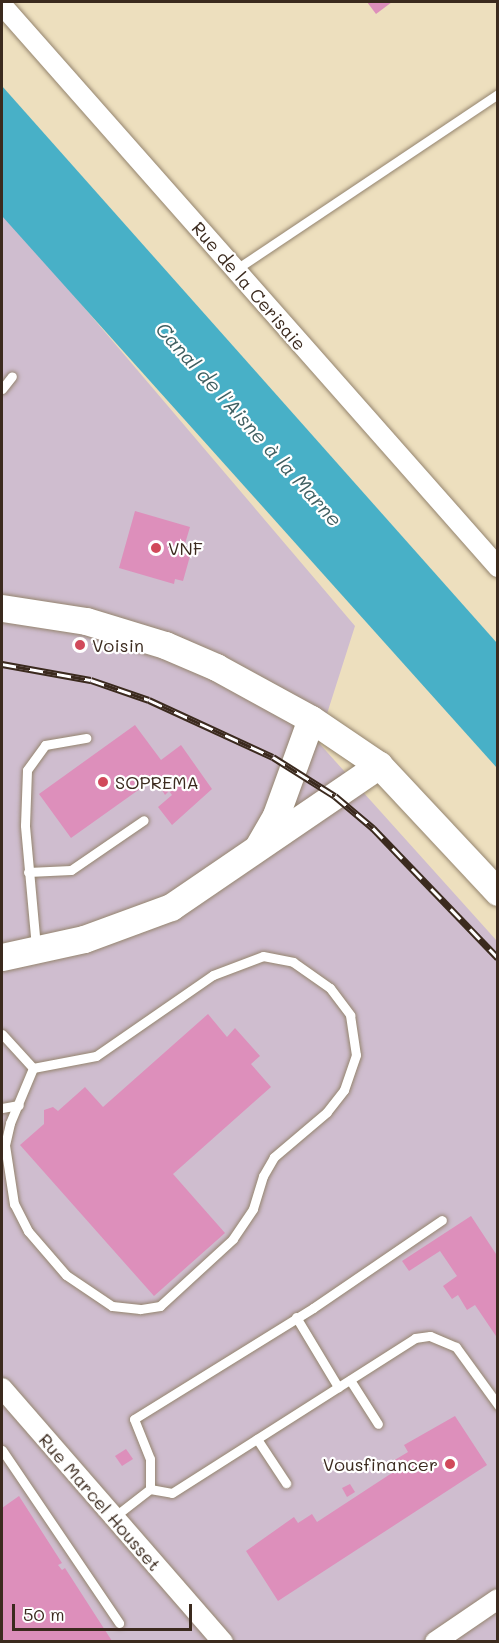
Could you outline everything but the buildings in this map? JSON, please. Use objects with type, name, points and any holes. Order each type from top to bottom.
[{"type":"street","name":"Rue de la Cerisaie","points":[[2,5],[498,567]]},
{"type":"street","points":[[2,608],[86,621],[165,645],[216,667],[311,719],[379,765],[498,892]]},
{"type":"street","points":[[258,848],[276,815],[311,719]]},
{"type":"street","points":[[2,957],[84,939],[150,917],[197,891],[379,765]]},
{"type":"street","name":"Rue Marcel Housset","points":[[2,1388],[223,1641]]},
{"type":"street","points":[[435,1641],[498,1599]]},
{"type":"lane","points":[[235,270],[498,94]]},
{"type":"lane","points":[[2,389],[12,376]]},
{"type":"lane","points":[[37,950],[28,872],[27,770],[45,745],[86,738]]},
{"type":"lane","points":[[28,872],[71,870],[144,820]]},
{"type":"lane","points":[[263,956],[293,962],[330,988],[350,1015],[356,1055],[344,1090],[327,1113],[274,1157],[263,1176],[253,1209],[233,1239],[160,1306],[140,1310],[112,1306],[66,1275],[28,1231],[14,1204],[5,1144],[33,1068],[96,1056],[213,975],[263,956]]},
{"type":"lane","points":[[2,1034],[33,1068]]},
{"type":"lane","points":[[2,1108],[19,1105]]},
{"type":"lane","points":[[150,1489],[150,1459],[134,1419],[296,1317],[442,1220]]},
{"type":"lane","points":[[296,1317],[338,1387]]},
{"type":"lane","points":[[113,1517],[150,1489],[172,1493],[416,1338],[430,1336],[456,1347],[498,1405]]},
{"type":"lane","points":[[350,1380],[378,1424]]},
{"type":"lane","points":[[257,1439],[286,1483]]},
{"type":"lane","points":[[2,1450],[119,1623]]},
{"type":"shaded area","points":[[2,211],[355,626],[318,742],[497,941],[497,1641],[2,1641]]},
{"type":"water","name":"Canal de l'Aisne à la Marne","points":[[2,86],[497,643],[497,768],[2,216]]},
{"type":"railway","points":[[2,664],[91,680],[149,700],[273,757],[335,796],[373,828],[498,958]]},
{"type":"place","name":"VNF","points":[[156,548]]},
{"type":"place","name":"Voisin","points":[[80,645]]},
{"type":"place","name":"SOPREMA","points":[[103,782]]},
{"type":"place","name":"Vousfinancer","points":[[450,1464]]}]
